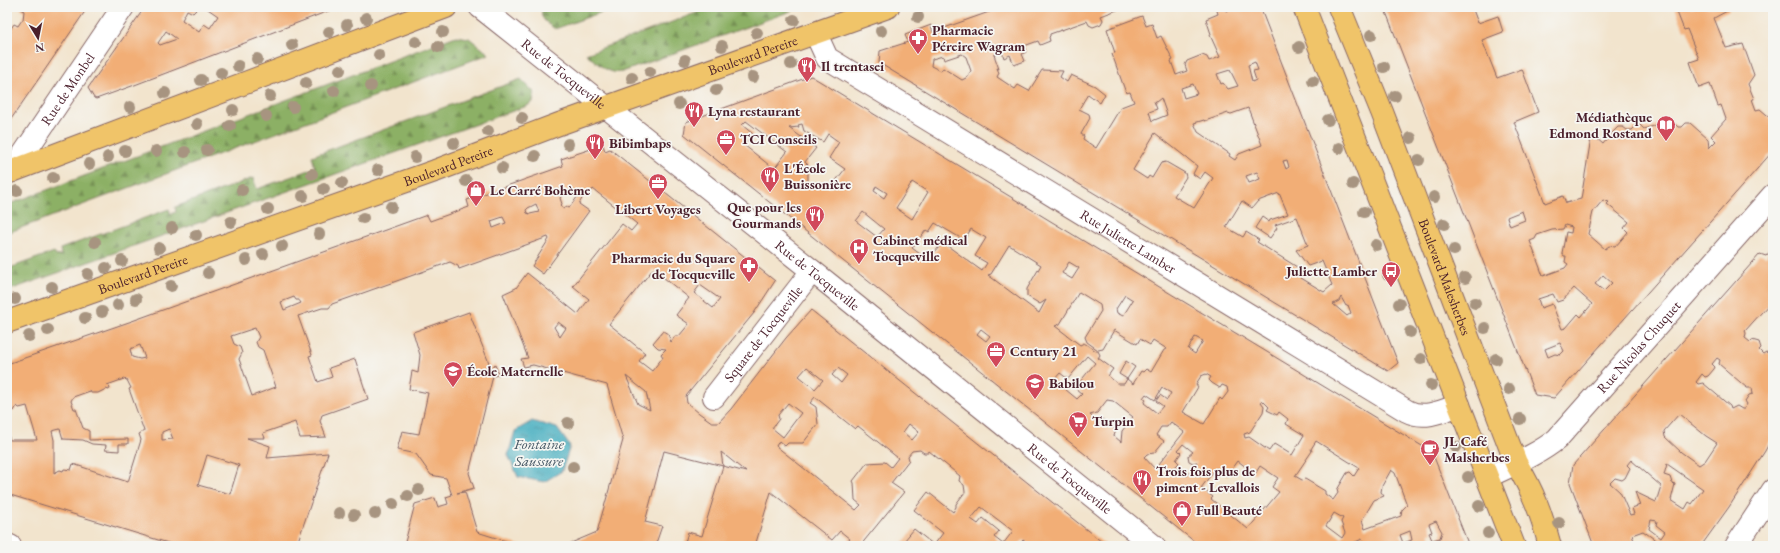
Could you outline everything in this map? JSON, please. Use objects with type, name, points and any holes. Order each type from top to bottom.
[{"type":"main road","points":[[10,172],[446,7]]},
{"type":"main road","name":"Boulevard Pereire","points":[[7,322],[435,171],[888,7]]},
{"type":"main road","points":[[1304,7],[1514,546]]},
{"type":"main road","name":"Boulevard Malesherbes","points":[[1339,7],[1382,112],[1516,463],[1531,489],[1540,511],[1550,546]]},
{"type":"street","name":"Rue de Monbel","points":[[10,172],[123,7]]},
{"type":"street","name":"Rue de Tocqueville","points":[[480,7],[1154,546]]},
{"type":"street","name":"Rue Juliette Lamber","points":[[816,34],[827,58],[1408,411],[1420,415],[1433,414],[1459,405]]},
{"type":"street","name":"Rue Nicolas Chuquet","points":[[1486,476],[1543,450],[1568,427],[1773,195]]},
{"type":"street","name":"Square de Tocqueville","points":[[714,397],[812,271]]},
{"type":"street","points":[[1736,546],[1773,490]]},
{"type":"green space","points":[[543,7],[616,7],[555,29],[542,17]]},
{"type":"green space","points":[[712,7],[721,7],[723,11],[728,9],[728,7],[802,7],[622,72],[612,72],[607,70],[586,54]]},
{"type":"green space","points":[[456,36],[469,38],[489,54],[7,233],[7,205]]},
{"type":"green space","points":[[521,79],[534,92],[533,102],[527,106],[7,291],[7,269],[54,252],[56,256],[61,255],[60,249],[169,209],[171,214],[176,212],[175,207],[253,178],[257,189],[315,168],[312,156]]},
{"type":"water","name":"Fontaine Saussure","points":[[532,421],[557,428],[570,446],[562,471],[544,482],[518,477],[508,455],[515,431]]},
{"type":"building","points":[[19,7],[88,7],[7,125],[7,34],[14,24],[18,26],[23,20],[24,11]]},
{"type":"building","points":[[145,7],[195,7],[196,10],[193,13],[187,10],[182,20],[199,32],[204,24],[210,28],[218,16],[205,7],[339,7],[96,99],[88,88]],"holes":[[[166,31],[177,39],[160,45],[158,43]]]},
{"type":"building","points":[[1003,7],[1125,7],[1101,16],[1103,20],[1101,24],[1093,27],[1089,25],[1087,21],[1050,34],[1050,41],[1040,45],[1038,41],[1024,46],[1026,52],[1022,54],[1025,61],[1014,65],[1010,55],[1004,58],[1002,52],[994,55],[999,69],[997,68],[999,73],[997,77],[1015,89],[1018,85],[1029,91],[1042,70],[1063,71],[1060,77],[1067,82],[1071,75],[1095,86],[1105,94],[1100,103],[1088,94],[1079,109],[1089,114],[1090,118],[1081,134],[1084,136],[1083,139],[1096,148],[1121,107],[1134,102],[1130,92],[1126,93],[1112,54],[1115,53],[1107,29],[1142,16],[1146,26],[1152,24],[1157,38],[1161,36],[1173,60],[1171,61],[1176,75],[1187,71],[1185,65],[1187,61],[1202,55],[1207,57],[1209,61],[1220,57],[1210,35],[1211,34],[1206,19],[1218,14],[1216,7],[1225,7],[1226,11],[1235,7],[1260,7],[1398,363],[1388,371],[879,63],[880,51],[908,42],[905,35],[931,25],[933,32]],"holes":[[[962,54],[966,57],[971,71],[966,78],[962,80],[943,68],[941,71],[931,66],[932,59],[943,56],[944,60]],[[1255,62],[1258,70],[1253,71],[1256,80],[1252,82],[1248,65]],[[1230,70],[1238,86],[1228,89],[1223,83],[1221,84],[1217,74]],[[1193,84],[1197,94],[1184,98],[1181,88]],[[1161,98],[1167,115],[1152,121],[1149,112],[1157,109],[1154,101],[1156,102]],[[1248,108],[1262,145],[1239,154],[1235,160],[1229,156],[1230,154],[1198,132],[1194,123]],[[1155,133],[1197,166],[1193,174],[1200,179],[1205,172],[1213,178],[1194,208],[1174,196],[1186,177],[1185,173],[1166,162],[1161,163],[1152,178],[1149,176],[1147,179],[1133,170]],[[1287,160],[1289,167],[1286,169],[1283,161]],[[1257,172],[1260,179],[1249,183],[1246,176]],[[1279,193],[1288,214],[1270,220],[1269,222],[1262,217],[1255,228],[1270,238],[1277,228],[1275,225],[1297,217],[1308,245],[1296,250],[1308,266],[1322,261],[1332,285],[1324,292],[1301,278],[1305,272],[1257,242],[1259,240],[1246,232],[1243,237],[1226,227],[1242,201],[1252,208],[1258,201]],[[1341,297],[1346,306],[1348,305],[1351,313],[1347,316],[1333,304],[1339,301]]]},
{"type":"building","points":[[1384,7],[1472,7],[1478,23],[1498,16],[1503,32],[1482,40],[1497,78],[1522,69],[1538,112],[1514,122],[1545,203],[1563,196],[1566,203],[1581,199],[1591,138],[1595,137],[1603,144],[1608,138],[1613,139],[1612,133],[1618,127],[1632,130],[1636,126],[1640,125],[1644,129],[1657,125],[1661,128],[1666,128],[1669,124],[1674,123],[1678,127],[1682,127],[1686,123],[1690,123],[1708,139],[1709,148],[1716,141],[1711,136],[1726,119],[1721,105],[1718,106],[1710,84],[1699,88],[1690,62],[1699,59],[1687,29],[1684,30],[1675,7],[1728,7],[1729,10],[1714,18],[1726,48],[1743,44],[1754,75],[1748,84],[1754,99],[1752,99],[1756,110],[1760,109],[1773,120],[1773,151],[1554,398],[1535,395]],"holes":[[[1603,200],[1609,202],[1607,204],[1629,222],[1624,228],[1628,232],[1615,247],[1609,246],[1605,249],[1588,234],[1593,212]],[[1522,211],[1525,220],[1510,226],[1507,217]],[[1565,225],[1572,227],[1571,233],[1566,232],[1562,253],[1566,256],[1565,262],[1568,264],[1565,268],[1543,276],[1530,241],[1535,239],[1537,235],[1552,230],[1563,229]],[[1603,275],[1612,283],[1604,291],[1595,284]],[[1574,288],[1592,304],[1581,317],[1578,314],[1566,328],[1562,329],[1552,304],[1541,308],[1538,299],[1553,294],[1557,302],[1563,300]],[[1560,343],[1564,351],[1560,355],[1555,354],[1548,357],[1545,349]]]},
{"type":"building","points":[[811,76],[1432,452],[1469,546],[1370,546],[1369,543],[1364,544],[1362,539],[1351,544],[1353,546],[1200,546],[684,134],[686,122]],"holes":[[[746,121],[787,152],[774,169],[744,145],[753,134],[742,125]],[[802,124],[804,131],[823,142],[828,134],[839,142],[829,158],[845,169],[830,188],[825,183],[811,185],[806,182],[808,180],[808,173],[804,171],[808,165],[805,162],[816,148],[789,128],[799,127],[798,125]],[[912,182],[928,192],[912,219],[896,208]],[[876,186],[887,193],[884,198],[874,191]],[[863,212],[884,229],[877,237],[856,221]],[[935,223],[964,240],[971,229],[986,238],[975,256],[987,263],[982,271],[938,239],[935,244],[939,247],[928,260],[912,248],[926,230],[929,232]],[[1009,245],[1041,265],[1027,289],[1027,296],[1040,304],[1046,300],[1039,313],[988,275],[991,274]],[[1069,262],[1079,268],[1072,279],[1062,273]],[[1079,292],[1100,305],[1101,311],[1085,337],[1087,342],[1098,350],[1103,349],[1114,330],[1137,344],[1140,339],[1150,345],[1153,340],[1167,349],[1164,350],[1151,372],[1146,369],[1143,372],[1141,371],[1133,384],[1127,379],[1124,384],[1118,384],[1108,376],[1113,369],[1098,358],[1100,355],[1098,351],[1084,343],[1080,345],[1055,326],[1060,324]],[[1125,295],[1133,300],[1123,316],[1117,313],[1116,309]],[[981,329],[990,336],[986,341],[977,334]],[[1195,337],[1203,341],[1195,354],[1188,349]],[[1087,356],[1095,363],[1075,388],[1082,394],[1077,399],[1054,380],[1060,373],[1068,379]],[[1206,374],[1211,377],[1209,380],[1220,388],[1222,385],[1227,387],[1228,392],[1222,400],[1220,398],[1204,424],[1183,412],[1198,387],[1196,384],[1201,376]],[[1162,388],[1171,393],[1167,400],[1160,395],[1156,401],[1163,406],[1157,413],[1144,403],[1146,400],[1143,398],[1146,394],[1155,400]],[[1107,400],[1113,401],[1133,417],[1122,431],[1121,442],[1114,436],[1116,430],[1102,419],[1098,419],[1097,421],[1090,415],[1097,413]],[[1262,400],[1269,407],[1267,410],[1277,415],[1279,412],[1288,419],[1286,424],[1304,435],[1292,455],[1274,444],[1269,451],[1249,437],[1245,438],[1244,434],[1250,432],[1263,412],[1264,406],[1261,402]],[[1171,422],[1184,432],[1155,469],[1144,457],[1147,454],[1154,453],[1164,441],[1156,435],[1161,427],[1167,427]],[[1316,441],[1359,468],[1354,476],[1350,472],[1347,473],[1337,490],[1338,493],[1333,500],[1325,494],[1325,491],[1305,479],[1302,480],[1295,476],[1312,451],[1311,449]],[[1183,444],[1193,452],[1188,456],[1189,461],[1193,463],[1197,462],[1187,476],[1175,467],[1179,463],[1176,460],[1181,453],[1178,450]],[[1238,461],[1255,474],[1260,466],[1278,478],[1272,487],[1279,492],[1248,529],[1211,499],[1213,497],[1201,488],[1216,468],[1227,476]],[[1391,470],[1395,473],[1407,505],[1402,510],[1401,516],[1365,529],[1362,520],[1374,500],[1384,496],[1381,492],[1382,486]],[[1334,513],[1343,518],[1341,522],[1345,533],[1342,538],[1326,526]],[[1436,521],[1442,532],[1440,538],[1432,540],[1429,533],[1432,532],[1429,524]],[[1410,531],[1412,540],[1403,543],[1400,535]]]},
{"type":"building","points":[[603,145],[605,151],[610,149],[775,281],[754,313],[686,396],[687,403],[713,423],[718,423],[731,409],[786,338],[811,310],[1107,546],[1031,546],[1023,540],[1018,546],[900,546],[914,529],[934,545],[943,533],[914,510],[928,492],[953,512],[956,504],[965,492],[964,485],[959,481],[960,476],[929,451],[928,453],[924,453],[920,450],[912,451],[908,456],[909,460],[891,483],[904,492],[860,546],[844,546],[850,539],[840,531],[832,540],[771,492],[755,546],[684,546],[688,532],[702,536],[723,466],[664,451],[645,522],[662,526],[655,546],[638,544],[634,546],[564,546],[597,532],[623,440],[607,385],[533,365],[524,367],[521,359],[528,358],[503,294],[516,288],[527,273],[578,314],[589,299],[573,286],[622,224],[631,231],[637,224],[593,189],[588,195],[584,195],[579,204],[589,211],[543,274],[532,266],[549,239],[548,237],[459,269],[458,266],[450,262],[332,304],[329,308],[322,308],[298,316],[312,355],[309,356],[318,382],[332,377],[329,368],[355,359],[368,399],[322,415],[320,421],[326,437],[300,438],[295,422],[263,433],[265,438],[247,438],[270,446],[267,458],[328,453],[298,541],[315,546],[178,546],[7,494],[7,432],[10,440],[37,440],[27,406],[19,408],[17,406],[14,411],[8,410],[7,364],[132,321],[427,215],[430,221],[469,207],[467,200],[563,166],[561,159]],"holes":[[[570,191],[578,196],[569,208],[566,206],[564,209],[560,206],[562,204],[560,198],[562,195],[568,195]],[[536,204],[539,212],[530,214],[527,213],[526,210]],[[503,217],[506,223],[493,228],[491,221]],[[653,269],[689,298],[676,315],[689,324],[679,336],[675,336],[671,342],[668,334],[663,331],[653,343],[658,348],[666,349],[661,354],[663,357],[652,371],[639,361],[645,353],[609,324]],[[700,285],[720,299],[713,308],[694,293]],[[294,297],[296,300],[299,300],[301,303],[284,310],[281,302]],[[558,322],[566,328],[560,337],[554,327]],[[255,328],[259,337],[256,342],[258,347],[263,350],[276,387],[252,396],[239,359],[242,353],[240,347],[234,344],[231,336]],[[140,345],[145,358],[140,359],[132,357],[130,349]],[[807,367],[823,380],[815,389],[799,376]],[[838,368],[847,375],[841,383],[832,375]],[[626,376],[646,392],[650,410],[638,404]],[[124,379],[127,380],[131,388],[129,389],[144,431],[139,434],[141,440],[128,482],[73,464],[71,470],[64,469],[63,471],[60,470],[54,473],[54,440],[52,431],[60,429],[63,439],[83,440],[92,444],[106,445],[105,450],[119,451],[119,444],[128,444],[128,439],[89,440],[89,431],[83,428],[76,409],[74,409],[71,401],[73,397],[90,391],[91,393],[98,393],[106,389],[109,390],[110,388],[107,385]],[[815,397],[855,429],[858,426],[898,458],[891,467],[885,462],[867,463],[853,481],[855,500],[861,505],[856,510],[776,446],[779,441],[785,446],[788,443],[803,443],[818,424],[816,407],[810,403]],[[788,403],[801,413],[783,437],[772,428],[779,419],[778,415]],[[909,424],[919,432],[912,440],[903,432]],[[169,429],[173,439],[162,440],[162,432]],[[721,452],[746,472],[723,466]],[[207,455],[239,465],[230,494],[198,485]],[[981,507],[1013,531],[1003,544],[994,537],[999,531],[983,518],[978,524],[971,519]]]},
{"type":"building","points":[[1773,248],[1773,306],[1770,303],[1745,331],[1745,338],[1750,342],[1752,340],[1759,342],[1761,348],[1759,350],[1763,354],[1766,352],[1772,354],[1773,352],[1773,436],[1765,451],[1729,507],[1701,546],[1654,546],[1657,541],[1643,531],[1632,535],[1636,546],[1594,546],[1570,483],[1573,465],[1760,254],[1766,256]],"holes":[[[1717,358],[1720,360],[1719,364],[1747,388],[1752,388],[1753,394],[1749,395],[1745,401],[1747,404],[1744,409],[1737,406],[1731,409],[1730,406],[1703,383],[1698,384],[1696,382],[1702,374],[1705,377],[1708,376],[1715,367],[1712,364]],[[1679,414],[1717,443],[1705,461],[1699,465],[1681,452],[1665,437],[1664,431]],[[1631,460],[1661,486],[1656,502],[1635,492],[1640,505],[1632,508],[1634,514],[1630,515],[1620,492],[1610,483],[1615,478],[1622,480],[1625,478],[1630,468],[1627,465]],[[1667,464],[1703,489],[1692,504],[1689,502],[1685,509],[1671,500],[1675,484],[1672,483],[1670,477],[1664,475]],[[1651,520],[1657,521],[1656,525],[1665,532],[1661,538],[1649,529]]]},
{"type":"building","points":[[469,312],[491,368],[495,365],[499,375],[493,376],[469,473],[474,488],[457,493],[465,492],[477,532],[522,546],[404,546],[415,504],[435,498],[438,507],[448,504],[446,497],[452,495],[446,478],[431,475],[416,454],[397,450],[402,431],[419,434],[428,393],[409,389],[412,371],[418,373],[420,355],[413,332]]},
{"type":"building","points":[[1126,361],[1135,367],[1127,379],[1119,374]]},
{"type":"place","name":"Pharmacie Péreire Wagram","points":[[918,55]]},
{"type":"place","name":"Il trentasei","points":[[807,83]]},
{"type":"place","name":"Lyna restaurant","points":[[694,128]]},
{"type":"place","name":"Médiathèque Edmond Rostand","points":[[1666,142]]},
{"type":"place","name":"TCI Conseils","points":[[726,156]]},
{"type":"place","name":"Bibimbaps","points":[[595,160]]},
{"type":"place","name":"L'École Buissonière","points":[[770,193]]},
{"type":"place","name":"Libert Voyages","points":[[658,200]]},
{"type":"place","name":"Le Carré Bohème","points":[[476,207]]},
{"type":"place","name":"Que pour les Gourmands","points":[[815,232]]},
{"type":"place","name":"Cabinet médical Tocqueville","points":[[859,265]]},
{"type":"place","name":"Pharmacie du Square de Tocqueville","points":[[749,283]]},
{"type":"place","name":"Juliette Lamber","points":[[1391,288]]},
{"type":"place","name":"Century 21","points":[[996,368]]},
{"type":"place","name":"École Maternelle","points":[[453,388]]},
{"type":"place","name":"Babilou","points":[[1035,400]]},
{"type":"place","name":"Turpin","points":[[1078,438]]},
{"type":"place","name":"JL Café Malsherbes","points":[[1430,466]]},
{"type":"place","name":"Trois fois plus de piment - Levallois","points":[[1142,496]]},
{"type":"place","name":"Full Beauté","points":[[1182,527]]}]
